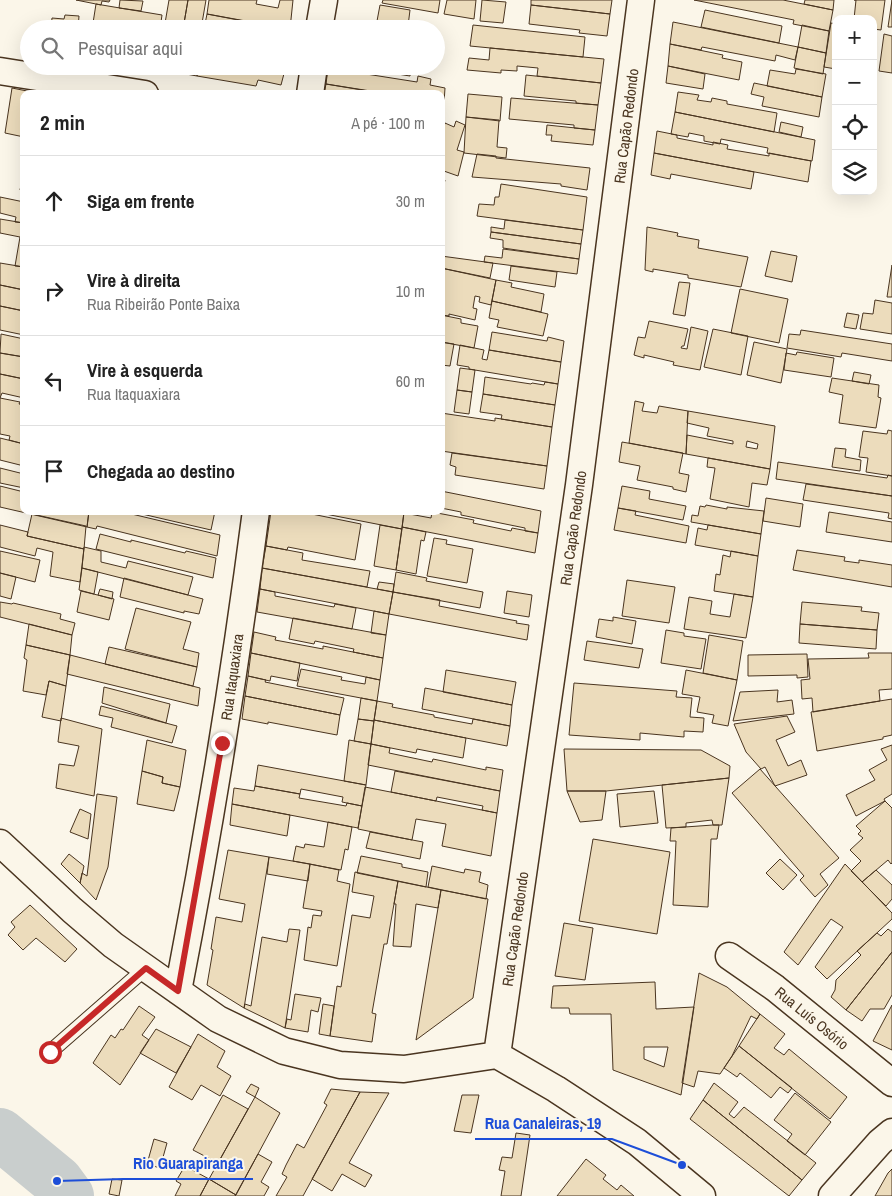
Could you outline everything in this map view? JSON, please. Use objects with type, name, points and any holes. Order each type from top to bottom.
[{"type":"street","points":[[321,20],[324,0]]},
{"type":"street","name":"Rua Capão Redondo","points":[[497,1055],[579,485],[641,0]]},
{"type":"street","points":[[0,71],[20,74]]},
{"type":"street","points":[[25,75],[120,90]]},
{"type":"street","points":[[311,90],[313,75]]},
{"type":"street","name":"Rua Itaquaxiara","points":[[178,991],[222,743],[255,515]]},
{"type":"street","points":[[0,843],[112,945],[218,1019],[284,1051],[340,1065],[404,1069],[497,1055],[556,1089],[636,1142],[702,1196]]},
{"type":"street","name":"Rua Luís Osório","points":[[730,956],[776,988],[892,1083]]},
{"type":"street","points":[[832,1196],[880,1142],[892,1132]]},
{"type":"lane","points":[[50,1052],[146,968]]},
{"type":"building","points":[[76,0],[110,0],[109,2],[102,1],[101,5]]},
{"type":"building","points":[[120,0],[143,1],[141,11],[119,8]]},
{"type":"building","points":[[169,0],[188,0],[185,20],[166,20]]},
{"type":"building","points":[[188,0],[206,0],[203,20],[185,20]]},
{"type":"building","points":[[209,0],[257,0],[256,4],[278,8],[280,0],[293,0],[291,20],[240,20],[207,14]]},
{"type":"building","points":[[383,0],[440,0],[438,13],[382,3]]},
{"type":"building","points":[[447,0],[476,0],[474,19],[444,14]]},
{"type":"building","points":[[482,0],[506,2],[503,23],[480,21]]},
{"type":"building","points":[[531,0],[612,0],[610,14],[531,5]]},
{"type":"building","points":[[694,0],[783,0],[833,10],[829,31],[793,24],[794,20]]},
{"type":"building","points":[[805,0],[834,0],[833,10],[804,4]]},
{"type":"building","points":[[856,0],[885,0],[881,30],[877,30],[877,15],[854,15]]},
{"type":"building","points":[[892,0],[892,27],[888,27]]},
{"type":"building","points":[[96,4],[162,15],[161,20],[93,20]]},
{"type":"building","points":[[380,5],[410,10],[409,20],[377,20]]},
{"type":"building","points":[[531,5],[610,14],[607,36],[579,33],[580,30],[529,24]]},
{"type":"building","points":[[705,10],[782,26],[779,43],[701,27]]},
{"type":"building","points":[[207,14],[238,20],[206,20]]},
{"type":"building","points":[[65,15],[79,16],[79,20],[52,20],[52,18],[64,19]]},
{"type":"building","points":[[673,22],[798,47],[795,60],[776,55],[775,61],[702,47],[701,50],[670,44]]},
{"type":"building","points":[[831,23],[832,68],[824,67]]},
{"type":"building","points":[[473,25],[585,37],[583,57],[470,46]]},
{"type":"building","points":[[802,25],[829,31],[826,53],[798,47]]},
{"type":"building","points":[[884,34],[892,36],[892,73],[879,71]]},
{"type":"building","points":[[670,44],[723,55],[722,58],[742,62],[739,80],[668,66]]},
{"type":"building","points":[[798,47],[826,53],[823,74],[794,68]]},
{"type":"building","points":[[490,48],[604,59],[601,83],[537,76],[538,68],[517,66],[517,71],[501,70],[501,73],[467,70],[469,58],[489,60]]},
{"type":"building","points":[[668,66],[705,74],[703,89],[666,83]]},
{"type":"building","points":[[796,69],[826,74],[822,97],[767,86],[770,70],[795,74]]},
{"type":"building","points":[[284,75],[281,85],[258,80],[256,86],[197,76]]},
{"type":"building","points":[[327,75],[372,75],[417,82],[418,76],[431,79],[430,85],[445,88],[445,90],[362,90],[326,84]]},
{"type":"building","points":[[526,75],[601,83],[598,105],[524,96]]},
{"type":"building","points":[[754,83],[822,97],[819,117],[762,106],[764,97],[751,94]]},
{"type":"building","points":[[326,84],[364,90],[325,90]]},
{"type":"building","points":[[12,88],[22,90],[20,90],[20,136],[5,133]]},
{"type":"building","points":[[678,92],[699,95],[697,100],[711,102],[712,98],[727,101],[727,104],[777,113],[774,132],[675,112]]},
{"type":"building","points":[[468,94],[502,97],[500,121],[466,117]]},
{"type":"building","points":[[511,98],[598,105],[595,130],[574,128],[574,125],[509,119]]},
{"type":"building","points":[[675,112],[815,140],[812,161],[767,153],[768,148],[721,139],[720,144],[704,141],[704,136],[689,133],[688,137],[671,134]]},
{"type":"building","points":[[466,117],[499,120],[497,147],[507,148],[506,158],[464,153]]},
{"type":"building","points":[[456,121],[465,125],[457,150],[464,152],[458,176],[445,171],[445,123],[454,127]]},
{"type":"building","points":[[781,122],[803,127],[801,137],[779,132]]},
{"type":"building","points":[[547,125],[595,130],[593,145],[551,141],[552,135],[546,135]]},
{"type":"building","points":[[657,131],[677,135],[677,138],[713,145],[713,142],[728,145],[727,149],[769,156],[769,153],[811,161],[808,182],[654,153]]},
{"type":"building","points":[[654,153],[754,172],[751,189],[671,174],[670,179],[651,175]]},
{"type":"building","points":[[477,154],[496,156],[496,158],[590,168],[587,190],[561,186],[561,184],[472,177]]},
{"type":"building","points":[[501,184],[587,197],[583,230],[477,216],[479,204],[494,205],[495,197],[499,197]]},
{"type":"building","points":[[0,197],[20,201],[20,223],[15,222],[16,217],[0,213]]},
{"type":"building","points":[[0,219],[20,222],[20,237],[0,233]]},
{"type":"building","points":[[505,220],[583,230],[581,244],[491,232],[491,227],[504,229]]},
{"type":"building","points":[[647,227],[678,233],[677,236],[699,240],[698,248],[748,257],[741,287],[688,278],[688,275],[653,269],[653,272],[645,270]]},
{"type":"building","points":[[491,232],[581,244],[579,259],[503,248],[503,240],[490,238]]},
{"type":"building","points":[[20,237],[20,267],[15,266]]},
{"type":"building","points":[[503,249],[579,259],[577,274],[484,262],[485,256],[502,258]]},
{"type":"building","points":[[771,251],[797,256],[792,282],[765,276]]},
{"type":"building","points":[[445,257],[493,263],[490,278],[445,269]]},
{"type":"building","points":[[0,263],[20,266],[20,289],[0,285]]},
{"type":"building","points":[[892,265],[892,297],[887,297]]},
{"type":"building","points":[[511,266],[557,272],[555,287],[509,280]]},
{"type":"building","points":[[445,269],[496,280],[491,305],[479,302],[480,297],[475,296],[473,308],[477,309],[475,320],[449,314],[449,316],[445,316]]},
{"type":"building","points":[[496,280],[512,283],[511,287],[544,294],[541,312],[492,301]]},
{"type":"building","points":[[679,282],[690,283],[685,316],[673,314]]},
{"type":"building","points":[[0,285],[20,289],[20,310],[0,306]]},
{"type":"building","points":[[740,289],[788,299],[779,343],[731,333]]},
{"type":"building","points":[[875,300],[892,303],[892,334],[860,329],[863,313],[873,314]]},
{"type":"building","points":[[492,301],[548,314],[543,336],[497,327],[499,320],[489,318]]},
{"type":"building","points":[[0,306],[20,310],[20,334],[0,330]]},
{"type":"building","points":[[847,313],[859,315],[856,329],[844,327]]},
{"type":"building","points":[[445,316],[461,319],[461,323],[478,326],[474,348],[445,343]]},
{"type":"building","points":[[649,321],[688,329],[684,346],[681,348],[687,349],[691,327],[708,331],[700,370],[673,365],[674,362],[644,355],[644,358],[634,355],[638,337],[645,338]]},
{"type":"building","points":[[713,329],[748,336],[741,375],[704,367]]},
{"type":"building","points":[[801,330],[892,344],[892,361],[842,353],[841,357],[787,348],[789,334],[800,335]]},
{"type":"building","points":[[492,332],[547,341],[548,337],[564,341],[561,362],[489,350]]},
{"type":"building","points":[[1,334],[20,338],[20,356],[0,353]]},
{"type":"building","points":[[754,342],[787,349],[781,383],[747,375]]},
{"type":"building","points":[[445,343],[454,344],[450,366],[445,365]]},
{"type":"building","points":[[460,345],[484,350],[482,359],[487,360],[489,350],[561,362],[558,384],[469,369],[469,367],[457,365]]},
{"type":"building","points":[[797,352],[834,358],[831,377],[784,370],[786,353],[796,355]]},
{"type":"building","points":[[0,353],[20,356],[20,378],[0,374]]},
{"type":"building","points":[[460,368],[475,370],[472,392],[457,390]]},
{"type":"building","points":[[854,372],[871,375],[869,384],[852,381]]},
{"type":"building","points":[[0,374],[20,378],[20,397],[2,393],[0,398]]},
{"type":"building","points":[[485,377],[531,384],[544,385],[545,382],[558,384],[555,405],[483,394]]},
{"type":"building","points":[[832,378],[879,385],[878,397],[881,398],[876,428],[839,423],[843,395],[829,392]]},
{"type":"building","points":[[457,390],[472,392],[469,414],[454,412]]},
{"type":"building","points":[[483,394],[555,405],[552,427],[501,419],[502,415],[480,412]]},
{"type":"building","points":[[0,398],[20,402],[20,443],[9,440],[10,436],[0,434]]},
{"type":"building","points":[[635,401],[644,403],[642,411],[657,413],[659,406],[688,411],[686,454],[629,443]]},
{"type":"building","points":[[688,411],[775,426],[770,469],[686,454],[687,435],[733,444],[733,441],[707,436],[709,428],[687,423]],"holes":[[[747,441],[758,444],[757,449],[746,447]]]},
{"type":"building","points":[[445,414],[495,421],[495,418],[552,427],[547,466],[445,452]]},
{"type":"building","points":[[888,430],[892,431],[892,476],[866,472],[868,458],[859,457],[863,431],[887,434]]},
{"type":"building","points":[[0,438],[20,443],[20,465],[0,460]]},
{"type":"building","points":[[622,442],[683,453],[679,473],[689,475],[686,492],[673,489],[673,487],[637,480],[640,466],[619,462]]},
{"type":"building","points":[[835,448],[846,449],[845,457],[861,460],[860,471],[832,467]]},
{"type":"building","points":[[452,453],[547,466],[544,489],[455,475],[456,467],[450,465]]},
{"type":"building","points":[[708,458],[770,469],[767,485],[752,483],[749,507],[710,499],[715,468],[707,467]]},
{"type":"building","points":[[778,462],[887,478],[888,475],[892,476],[892,496],[776,479]]},
{"type":"building","points":[[0,468],[20,473],[20,487],[0,483]]},
{"type":"building","points":[[806,484],[892,496],[892,519],[888,518],[889,513],[803,500]]},
{"type":"building","points":[[0,486],[20,491],[20,512],[0,507]]},
{"type":"building","points":[[622,486],[650,491],[649,499],[686,506],[683,520],[618,508]]},
{"type":"building","points":[[445,492],[541,511],[538,533],[525,531],[525,528],[461,515],[461,512],[445,509]]},
{"type":"building","points":[[766,498],[803,504],[800,527],[763,521]]},
{"type":"building","points":[[706,505],[727,509],[727,507],[764,511],[761,534],[691,522],[692,515],[698,516],[700,506],[705,507]]},
{"type":"building","points":[[618,508],[636,511],[635,515],[689,526],[686,543],[614,530]]},
{"type":"building","points":[[829,512],[892,522],[892,542],[826,532]]},
{"type":"building","points":[[445,514],[474,520],[473,523],[511,531],[512,528],[538,533],[535,553],[402,527],[404,515],[431,518],[432,515]]},
{"type":"building","points":[[32,515],[86,526],[84,549],[27,536]]},
{"type":"building","points":[[35,515],[88,515],[87,527]]},
{"type":"building","points":[[88,515],[136,515],[220,535],[217,556],[97,526],[96,529],[87,527]]},
{"type":"building","points":[[146,515],[214,515],[211,530]]},
{"type":"building","points":[[270,515],[317,515],[361,524],[355,560],[288,547],[287,550],[266,546]]},
{"type":"building","points":[[330,515],[404,515],[402,529]]},
{"type":"building","points":[[0,525],[28,532],[27,536],[84,549],[80,582],[50,576],[53,552],[37,548],[35,556],[0,547]]},
{"type":"building","points":[[380,525],[402,529],[396,570],[374,566]]},
{"type":"building","points":[[708,525],[761,534],[758,556],[695,545],[698,528],[707,530]]},
{"type":"building","points":[[402,527],[426,532],[424,541],[421,540],[416,574],[396,570]]},
{"type":"building","points":[[100,534],[131,542],[131,540],[185,553],[186,551],[216,558],[213,578],[96,549]]},
{"type":"building","points":[[434,538],[447,540],[446,544],[473,549],[467,583],[427,576]]},
{"type":"building","points":[[266,546],[303,553],[302,560],[370,571],[367,587],[262,568]]},
{"type":"building","points":[[84,547],[101,551],[101,562],[126,568],[128,561],[193,577],[188,595],[82,568]]},
{"type":"building","points":[[797,550],[845,557],[844,561],[859,563],[859,560],[892,565],[892,587],[793,570]]},
{"type":"building","points":[[0,551],[40,560],[35,582],[0,573]]},
{"type":"building","points":[[731,551],[758,556],[753,597],[714,591],[716,574],[720,575],[723,555],[730,557]]},
{"type":"building","points":[[82,568],[98,572],[94,594],[79,590]]},
{"type":"building","points":[[262,568],[393,592],[389,614],[260,589]]},
{"type":"building","points":[[396,572],[427,578],[426,581],[483,592],[480,608],[393,592]]},
{"type":"building","points":[[0,573],[16,577],[11,599],[0,596]]},
{"type":"building","points":[[124,578],[203,599],[199,614],[184,611],[184,613],[120,597]]},
{"type":"building","points":[[627,580],[675,587],[669,623],[622,616]]},
{"type":"building","points":[[379,582],[394,584],[393,592],[377,589]]},
{"type":"building","points":[[100,589],[113,592],[112,599],[98,595]]},
{"type":"building","points":[[260,589],[275,592],[275,596],[334,607],[335,604],[356,608],[352,629],[257,612]]},
{"type":"building","points":[[81,591],[114,599],[109,620],[77,612]]},
{"type":"building","points":[[507,591],[532,595],[529,617],[504,613]]},
{"type":"building","points":[[393,592],[440,600],[439,606],[529,625],[527,640],[389,614]]},
{"type":"building","points":[[734,594],[753,597],[746,638],[684,629],[689,597],[712,601],[710,614],[730,617]]},
{"type":"building","points":[[0,602],[13,603],[61,614],[60,619],[75,623],[72,635],[0,617]]},
{"type":"building","points":[[802,602],[862,607],[861,611],[879,613],[877,630],[800,624]]},
{"type":"building","points":[[136,608],[191,622],[183,649],[199,653],[197,667],[125,649]]},
{"type":"building","points":[[374,611],[389,614],[386,635],[371,633]]},
{"type":"building","points":[[613,617],[636,621],[632,644],[596,637],[599,619],[613,621]]},
{"type":"building","points":[[293,618],[386,635],[383,658],[353,652],[354,649],[315,641],[314,644],[289,639]]},
{"type":"building","points":[[29,624],[72,635],[70,655],[26,645]]},
{"type":"building","points":[[800,624],[877,630],[876,649],[799,643]]},
{"type":"building","points":[[666,630],[684,633],[684,636],[706,639],[701,669],[661,663]]},
{"type":"building","points":[[254,632],[276,637],[275,640],[323,649],[323,646],[383,658],[380,680],[251,653]]},
{"type":"building","points":[[709,635],[743,641],[737,680],[703,673]]},
{"type":"building","points":[[587,641],[643,649],[639,668],[584,660]]},
{"type":"building","points":[[26,645],[70,655],[66,686],[49,681],[46,695],[23,691],[27,660],[24,658]]},
{"type":"building","points":[[109,647],[197,667],[193,686],[105,664]]},
{"type":"building","points":[[251,653],[300,663],[297,681],[271,676],[270,681],[248,676]]},
{"type":"building","points":[[868,653],[892,653],[892,689],[879,690],[880,701],[813,712],[812,698],[802,699],[801,680],[810,679],[808,659],[869,658]]},
{"type":"building","points":[[807,654],[808,677],[797,678],[797,675],[748,676],[748,655]]},
{"type":"building","points":[[70,655],[200,688],[198,706],[67,674]]},
{"type":"building","points":[[301,669],[342,677],[341,680],[365,684],[366,677],[380,680],[377,701],[297,686]]},
{"type":"building","points":[[446,670],[516,682],[512,705],[443,692]]},
{"type":"building","points":[[686,670],[737,680],[728,726],[712,723],[714,715],[697,712],[700,697],[682,694]]},
{"type":"building","points":[[248,676],[266,680],[265,682],[344,698],[340,715],[245,696]]},
{"type":"building","points":[[49,681],[66,686],[61,721],[42,717]]},
{"type":"building","points":[[574,683],[677,691],[676,697],[692,698],[690,717],[704,718],[703,732],[684,731],[684,737],[640,733],[640,740],[569,735]]},
{"type":"building","points":[[104,687],[170,704],[166,723],[102,703]]},
{"type":"building","points":[[425,688],[512,705],[510,726],[422,709]]},
{"type":"building","points":[[778,690],[777,702],[792,700],[794,714],[733,721],[740,692]]},
{"type":"building","points":[[245,696],[340,715],[337,735],[242,719]]},
{"type":"building","points":[[361,698],[377,701],[374,721],[358,719]]},
{"type":"building","points":[[892,699],[892,735],[883,737],[883,739],[817,751],[811,712]]},
{"type":"building","points":[[377,701],[393,704],[392,707],[434,715],[434,717],[472,724],[473,719],[510,726],[507,746],[374,720]]},
{"type":"building","points":[[101,706],[177,726],[172,743],[111,727],[113,718],[99,715]]},
{"type":"building","points":[[787,716],[795,732],[776,740],[788,766],[801,760],[807,775],[775,786],[765,767],[761,769],[746,752],[734,724]]},
{"type":"building","points":[[61,718],[102,729],[94,796],[56,788],[59,764],[74,766],[79,746],[58,742]]},
{"type":"building","points":[[358,719],[374,721],[371,744],[354,741]]},
{"type":"building","points":[[374,720],[466,738],[463,758],[417,749],[416,753],[371,744]]},
{"type":"building","points":[[147,740],[186,750],[180,787],[162,783],[163,777],[142,771]]},
{"type":"building","points":[[349,740],[371,744],[366,785],[344,781]]},
{"type":"building","points":[[371,744],[390,748],[389,753],[432,762],[433,759],[486,770],[486,767],[503,770],[500,791],[368,765]]},
{"type":"building","points":[[892,745],[892,794],[884,799],[885,801],[856,816],[846,795],[875,780],[869,770],[887,760],[881,749]]},
{"type":"building","points":[[564,749],[701,750],[730,766],[729,778],[606,791],[567,791]]},
{"type":"building","points":[[258,765],[366,785],[362,806],[342,802],[343,797],[301,789],[300,794],[255,786]]},
{"type":"building","points":[[760,769],[839,858],[820,874],[828,885],[815,897],[800,880],[804,876],[732,793]]},
{"type":"building","points":[[142,771],[163,777],[162,783],[180,787],[174,811],[137,804]]},
{"type":"building","points":[[395,771],[500,791],[497,813],[482,810],[483,806],[437,797],[436,801],[391,792]]},
{"type":"building","points":[[729,778],[722,825],[713,825],[712,820],[686,823],[686,827],[666,828],[662,785]]},
{"type":"building","points":[[255,786],[300,794],[299,798],[346,806],[347,803],[362,806],[358,828],[232,804],[234,788],[254,791]]},
{"type":"building","points":[[365,787],[497,813],[491,856],[442,846],[446,824],[416,819],[412,840],[358,829]]},
{"type":"building","points":[[567,791],[606,791],[602,820],[580,822]]},
{"type":"building","points":[[654,791],[658,823],[620,827],[617,794]]},
{"type":"building","points":[[97,794],[117,797],[108,867],[96,900],[80,883],[82,873],[87,876]]},
{"type":"building","points":[[885,801],[892,808],[892,863],[888,860],[862,882],[851,871],[861,861],[850,850],[863,838],[858,834],[861,831],[856,826]]},
{"type":"building","points":[[232,804],[290,815],[287,836],[230,825]]},
{"type":"building","points":[[80,809],[91,814],[88,839],[70,832]]},
{"type":"building","points":[[328,822],[352,827],[348,850],[345,849],[341,870],[293,861],[296,846],[304,848],[305,844],[324,847]]},
{"type":"building","points":[[719,825],[717,839],[711,839],[708,907],[673,905],[676,841],[670,841],[671,828]]},
{"type":"building","points":[[370,832],[423,842],[420,859],[366,848]]},
{"type":"building","points":[[593,839],[670,852],[657,934],[579,921]]},
{"type":"building","points":[[228,850],[269,857],[244,1008],[207,985],[216,917],[242,922],[245,904],[219,899]]},
{"type":"building","points":[[69,854],[84,866],[80,883],[61,864]]},
{"type":"building","points":[[361,856],[402,864],[402,867],[428,872],[426,887],[357,873]]},
{"type":"building","points":[[269,857],[310,864],[308,881],[267,874]]},
{"type":"building","points":[[780,859],[797,875],[783,890],[766,873]]},
{"type":"building","points":[[310,864],[339,870],[337,881],[350,884],[337,966],[304,960],[308,927],[311,928],[313,915],[321,916],[322,911],[303,908]]},
{"type":"building","points":[[845,864],[892,913],[892,919],[827,979],[815,967],[843,927],[831,919],[798,965],[784,952]]},
{"type":"building","points":[[432,866],[464,873],[465,869],[481,872],[479,882],[488,885],[486,899],[428,887]]},
{"type":"building","points":[[876,870],[892,885],[892,899],[886,906],[862,882]]},
{"type":"building","points":[[355,872],[398,881],[387,944],[384,944],[372,1013],[376,1014],[372,1042],[330,1036],[337,986],[341,987],[352,915],[370,918],[374,896],[352,892]]},
{"type":"building","points":[[398,881],[441,890],[438,908],[416,904],[411,947],[393,946],[396,904],[394,904]]},
{"type":"building","points":[[441,890],[488,899],[473,998],[416,1040]]},
{"type":"building","points":[[30,905],[77,949],[65,962],[36,938],[23,950],[8,935],[15,927],[11,922]]},
{"type":"building","points":[[564,923],[593,928],[585,980],[555,976]]},
{"type":"building","points":[[289,929],[300,930],[285,1028],[244,1008],[245,1004],[251,1006],[262,937],[287,942]]},
{"type":"building","points":[[888,929],[892,932],[892,952],[846,1010],[831,997],[835,990],[836,980],[861,955],[857,951],[877,933],[881,936]]},
{"type":"building","points":[[892,952],[892,995],[884,1009],[870,1009],[862,1021],[846,1010]]},
{"type":"building","points":[[699,973],[727,987],[760,1014],[757,1019],[751,1016],[732,1056],[720,1074],[698,1071],[694,1087],[682,1083]]},
{"type":"building","points":[[655,982],[656,1009],[694,1007],[681,1095],[613,1070],[611,1014],[570,1014],[569,1008],[551,1008],[553,986]],"holes":[[[644,1047],[668,1047],[664,1067],[644,1059]]]},
{"type":"building","points":[[295,994],[321,998],[318,1012],[311,1010],[308,1032],[285,1028],[287,1019],[291,1020]]},
{"type":"building","points":[[323,1004],[334,1006],[330,1036],[319,1034]]},
{"type":"building","points":[[892,1005],[892,1050],[873,1041]]},
{"type":"building","points":[[139,1006],[155,1017],[142,1035],[149,1040],[120,1085],[93,1063],[111,1035],[115,1038],[121,1029],[123,1030]]},
{"type":"building","points":[[760,1014],[785,1034],[774,1048],[784,1055],[789,1049],[847,1097],[830,1119],[739,1046]]},
{"type":"building","points":[[156,1029],[191,1047],[176,1073],[140,1053]]},
{"type":"building","points":[[198,1034],[225,1051],[217,1067],[231,1076],[220,1096],[201,1085],[192,1100],[169,1087]]},
{"type":"building","points":[[739,1046],[792,1088],[788,1093],[780,1087],[771,1098],[740,1073],[737,1077],[724,1068]]},
{"type":"building","points":[[714,1083],[738,1102],[729,1114],[734,1118],[744,1107],[816,1163],[802,1180],[703,1100]]},
{"type":"building","points":[[251,1084],[259,1088],[255,1097],[246,1092]]},
{"type":"building","points":[[331,1089],[360,1092],[303,1196],[276,1196],[287,1177],[282,1174],[286,1165],[297,1144],[304,1148],[327,1105],[324,1103]]},
{"type":"building","points":[[360,1092],[389,1093],[349,1163],[372,1175],[365,1187],[342,1174],[332,1191],[312,1179]]},
{"type":"building","points":[[795,1093],[831,1122],[805,1155],[787,1141],[792,1134],[774,1120]]},
{"type":"building","points":[[223,1095],[248,1109],[218,1163],[193,1150]]},
{"type":"building","points":[[462,1095],[479,1095],[471,1133],[454,1131]]},
{"type":"building","points":[[255,1097],[280,1113],[236,1195],[209,1179]]},
{"type":"building","points":[[703,1100],[802,1180],[789,1196],[690,1119]]},
{"type":"building","points":[[516,1133],[530,1135],[521,1196],[501,1196],[505,1171],[499,1170],[502,1157],[512,1158]]},
{"type":"building","points":[[154,1139],[167,1143],[160,1168],[147,1164]]},
{"type":"building","points":[[258,1154],[272,1162],[261,1182],[269,1187],[264,1196],[235,1196]]},
{"type":"building","points":[[586,1159],[606,1175],[603,1179],[617,1190],[621,1185],[634,1196],[557,1196]]},
{"type":"building","points":[[185,1166],[209,1179],[200,1196],[175,1196],[181,1184],[176,1181]]},
{"type":"building","points":[[892,1169],[892,1196],[875,1196],[888,1173]]},
{"type":"building","points":[[112,1179],[122,1180],[119,1196],[109,1194]]},
{"type":"building","points":[[209,1179],[236,1195],[200,1196]]},
{"type":"waterway","points":[[0,1134],[57,1181],[68,1196]]},
{"type":"place","name":"Rua Canaleiras, 19","points":[[682,1165]]},
{"type":"place","name":"Rio Guarapiranga","points":[[57,1181]]},
{"type":"route","points":[[50,1052],[146,968],[178,991],[194,910],[222,743]]}]
